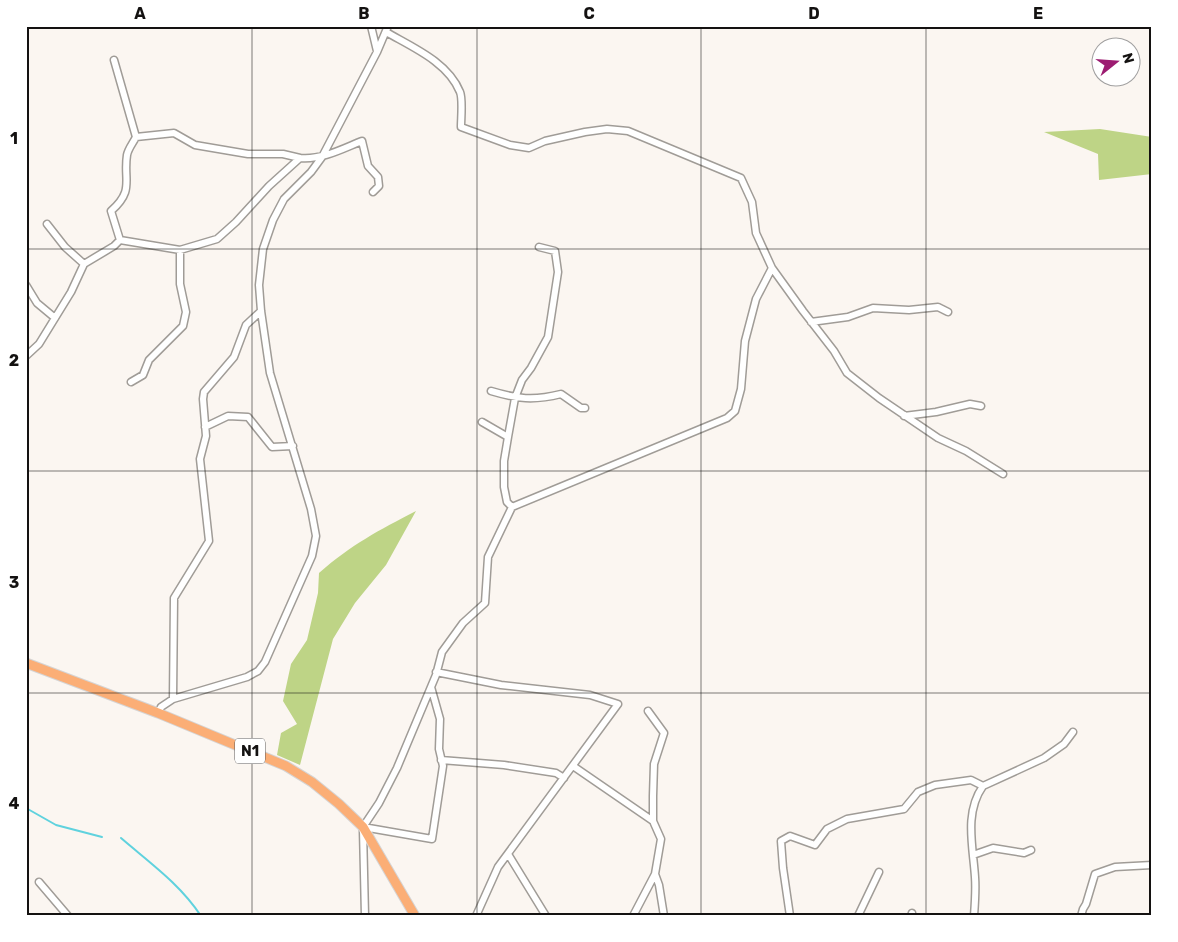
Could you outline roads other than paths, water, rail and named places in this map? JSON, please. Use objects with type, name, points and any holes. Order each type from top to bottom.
[{"type":"highway","name":"N1","points":[[26,663],[158,713],[286,766],[312,782],[363,827],[415,916]]},
{"type":"street","points":[[371,26],[377,52]]},
{"type":"street","points":[[158,713],[161,707],[173,699],[258,671],[265,662],[312,556],[316,536],[311,509],[270,373],[259,285],[263,248],[273,220],[284,200],[311,172],[322,157],[387,29],[446,70],[461,93],[461,127],[510,145],[529,148],[545,141],[584,132],[607,129],[628,131],[740,178],[752,202],[756,233],[772,268],[834,351],[848,373],[904,416],[938,438],[966,451],[1003,474]]},
{"type":"street","points":[[114,60],[136,137],[127,154],[127,184],[121,202],[112,211],[120,240]]},
{"type":"street","points":[[136,137],[174,133],[194,145],[248,154],[282,154],[310,159],[322,157],[362,141],[368,166],[378,177],[379,186],[373,192]]},
{"type":"street","points":[[120,240],[180,250],[217,239],[236,222],[269,186],[300,158]]},
{"type":"street","points":[[47,224],[65,247],[84,264]]},
{"type":"street","points":[[26,356],[39,344],[71,292],[84,264],[114,246],[120,240]]},
{"type":"street","points":[[512,507],[506,502],[504,461],[515,398],[522,380],[548,337],[558,272],[554,251],[539,247]]},
{"type":"street","points":[[131,382],[143,375],[149,360],[183,326],[186,312],[180,284],[180,250]]},
{"type":"street","points":[[364,916],[363,827],[379,803],[397,768],[431,688],[442,652],[464,623],[485,603],[488,557],[512,507],[727,418],[735,411],[741,389],[745,341],[756,299],[772,268]]},
{"type":"street","points":[[26,285],[37,302],[55,318]]},
{"type":"street","points":[[811,322],[848,318],[872,308],[909,310],[938,306],[948,312]]},
{"type":"street","points":[[173,699],[174,598],[209,541],[200,459],[206,436],[204,392],[234,357],[246,325],[261,311]]},
{"type":"street","points":[[491,392],[515,398],[544,398],[560,394],[581,408],[585,408]]},
{"type":"street","points":[[904,416],[936,412],[970,404],[981,406]]},
{"type":"street","points":[[205,427],[228,416],[248,417],[272,447],[293,446]]},
{"type":"street","points":[[482,422],[508,437]]},
{"type":"street","points":[[436,672],[501,684],[590,694],[618,704],[498,867],[476,916]]},
{"type":"street","points":[[363,827],[432,839],[443,766],[439,749],[440,719],[431,688]]},
{"type":"street","points":[[633,916],[655,874],[661,840],[653,821],[654,764],[664,733],[648,711]]},
{"type":"street","points":[[974,916],[975,878],[972,810],[977,795],[983,786],[1044,758],[1064,744],[1073,732]]},
{"type":"street","points":[[441,760],[504,765],[556,773],[564,778]]},
{"type":"street","points":[[573,766],[653,821]]},
{"type":"street","points":[[790,916],[781,841],[790,836],[815,845],[828,829],[847,819],[904,809],[918,792],[935,785],[971,780],[983,786]]},
{"type":"street","points":[[973,855],[993,848],[1024,853],[1031,850]]},
{"type":"street","points":[[508,854],[546,916]]},
{"type":"street","points":[[1081,916],[1095,874],[1115,867],[1152,865]]},
{"type":"street","points":[[858,916],[879,872]]},
{"type":"street","points":[[655,874],[659,885],[664,916]]},
{"type":"street","points":[[39,882],[68,916]]},
{"type":"waterway","points":[[26,808],[56,825],[102,837]]},
{"type":"waterway","points":[[121,838],[174,884],[193,904],[201,916]]}]
